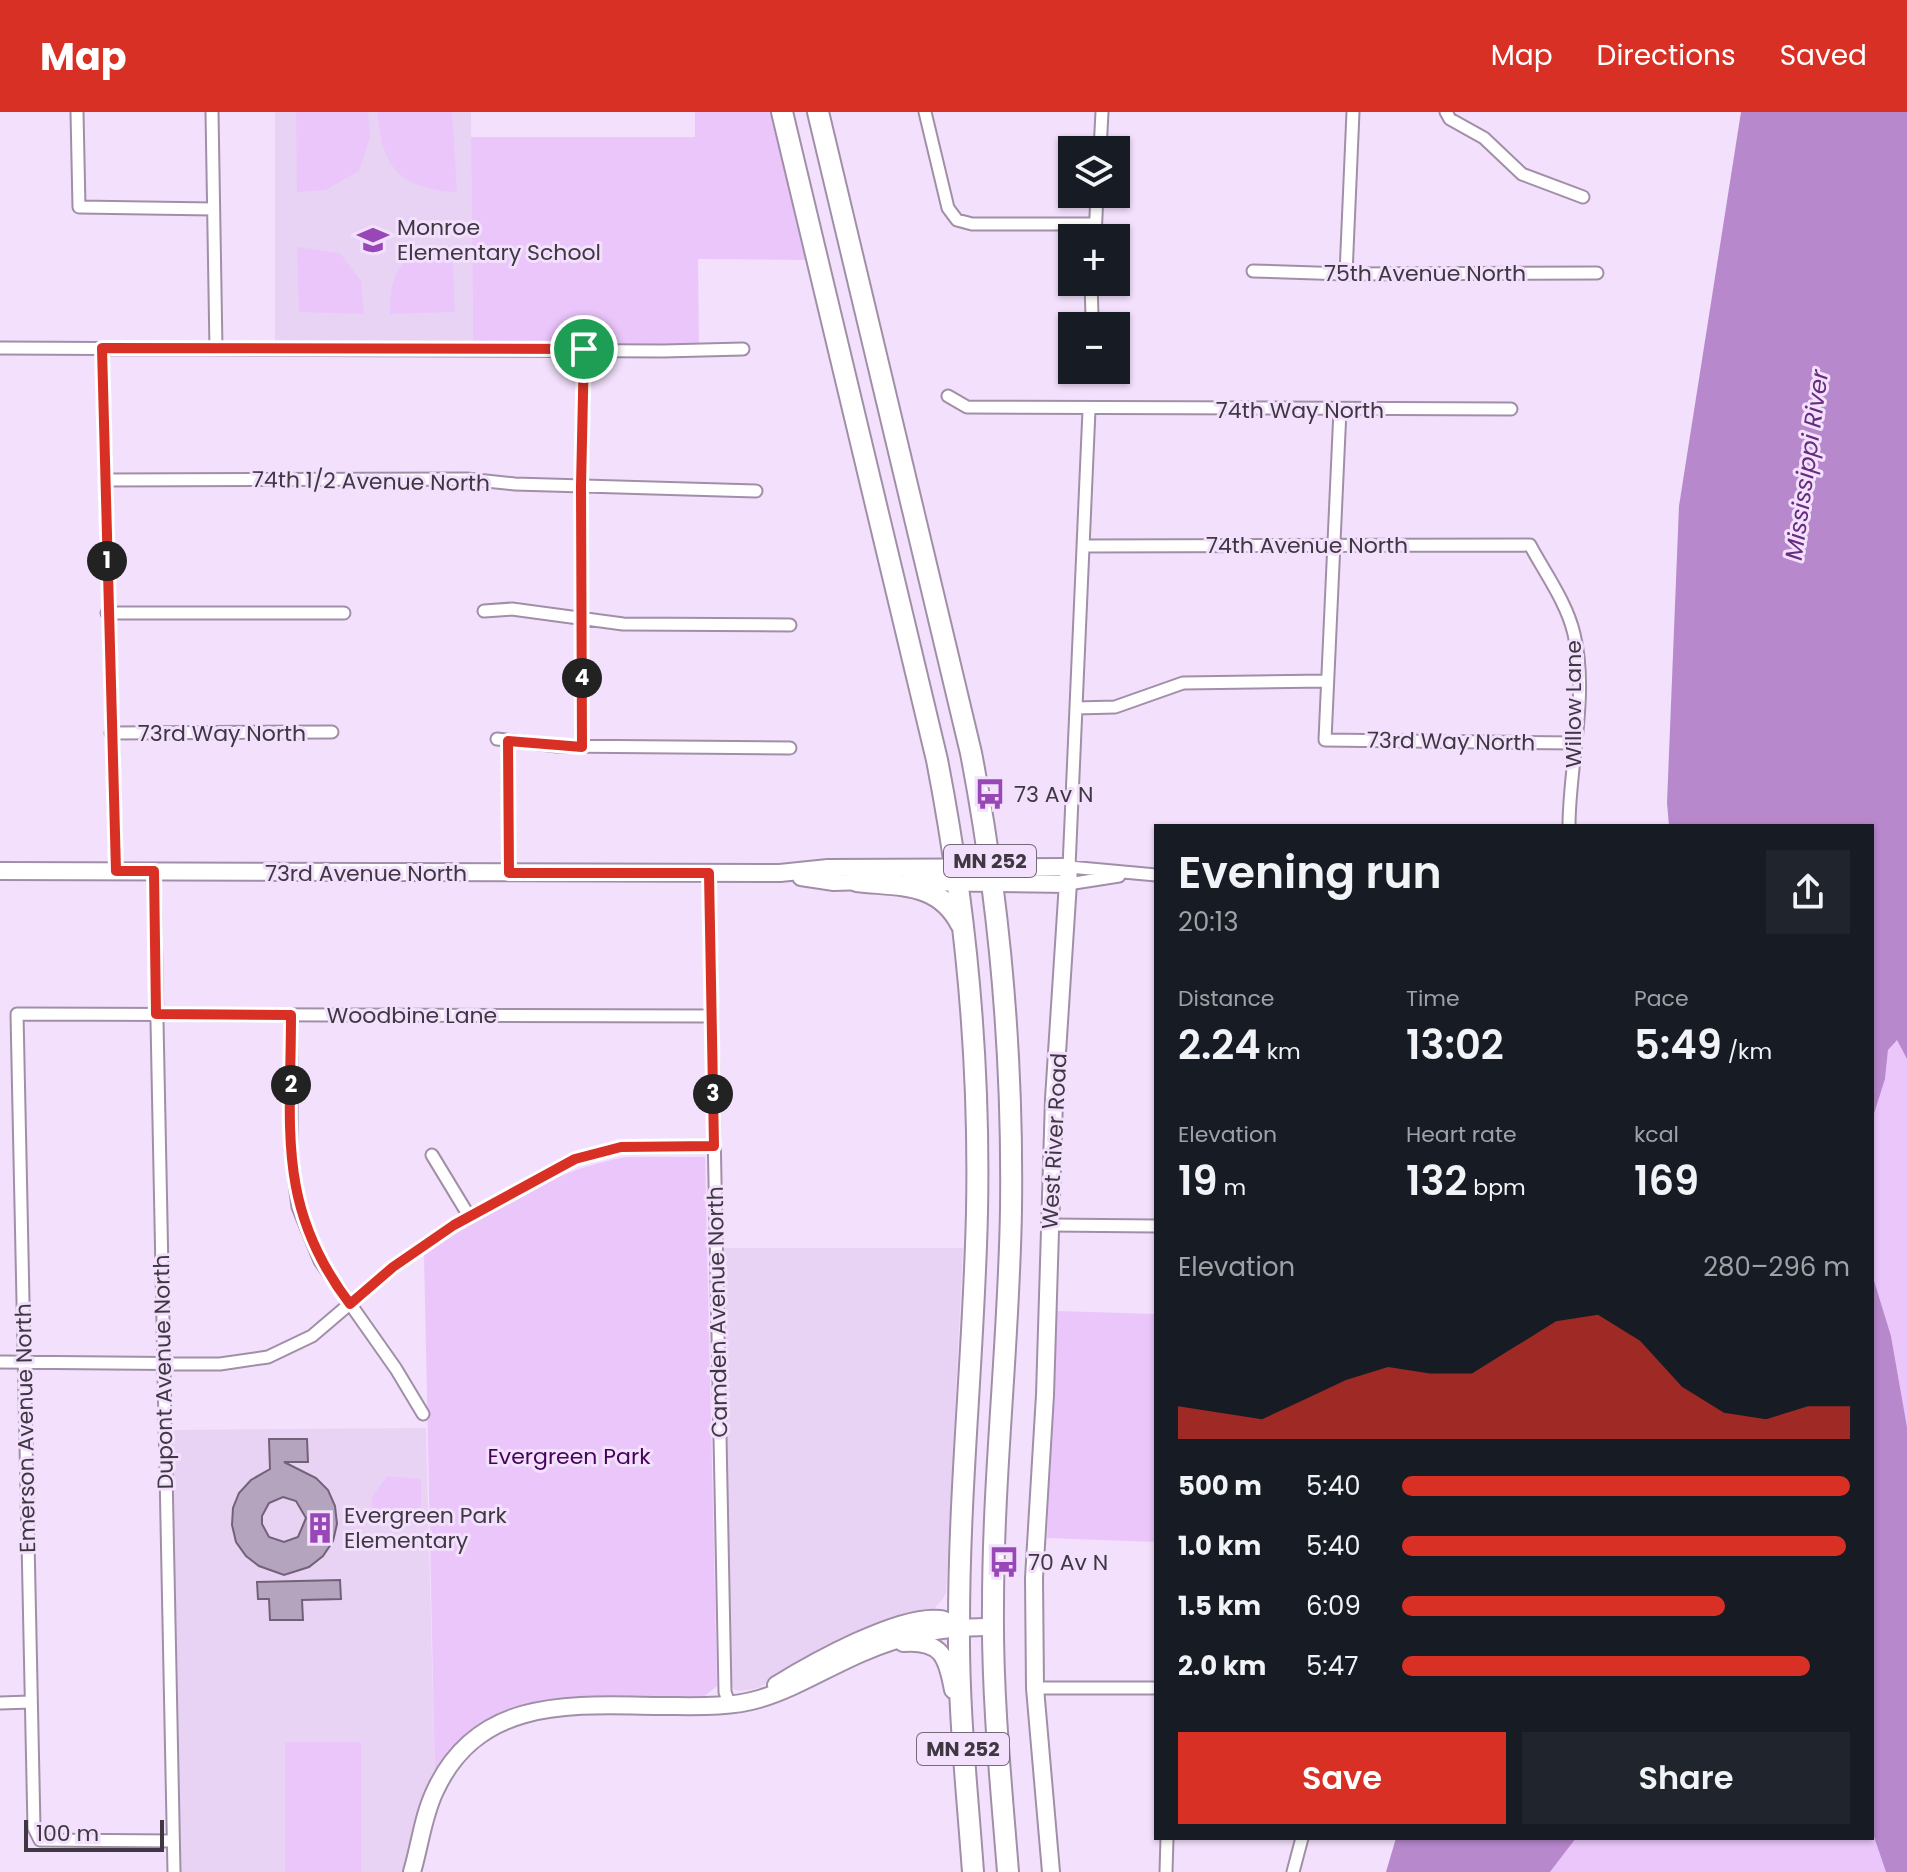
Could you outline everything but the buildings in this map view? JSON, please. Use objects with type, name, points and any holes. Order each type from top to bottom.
[{"type":"highway","name":"MN 252","points":[[782,112],[937,760],[964,929],[976,1084],[977,1210],[959,1627],[962,1730],[973,1872]]},
{"type":"highway","name":"MN 252","points":[[818,112],[971,753],[992,874],[1005,991],[1011,1105],[1010,1256],[993,1627],[997,1741],[1008,1872]]},
{"type":"highway","points":[[857,881],[908,887],[935,894],[950,905],[964,929]]},
{"type":"street","points":[[77,112],[79,207],[213,209]]},
{"type":"street","points":[[212,112],[216,349]]},
{"type":"street","points":[[925,112],[948,208],[957,220],[972,224],[1058,224]]},
{"type":"street","points":[[1101,136],[1102,112]]},
{"type":"street","points":[[1346,274],[1353,112]]},
{"type":"street","points":[[1446,112],[1450,119],[1484,138],[1522,174],[1583,197]]},
{"type":"street","points":[[1095,224],[1096,208]]},
{"type":"street","name":"75th Avenue North","points":[[1253,271],[1346,274],[1597,273]]},
{"type":"street","points":[[0,348],[743,349]]},
{"type":"street","points":[[102,348],[116,871]]},
{"type":"street","points":[[582,747],[584,349]]},
{"type":"street","name":"74th Way North","points":[[948,396],[967,407],[1089,410],[1511,409]]},
{"type":"street","name":"West River Road","points":[[1051,1872],[1035,1688],[1034,1578],[1045,1395],[1054,1099],[1069,867],[1089,410]]},
{"type":"street","points":[[1076,708],[1115,707],[1183,683],[1327,681],[1340,410]]},
{"type":"street","name":"74th 1/2 Avenue North","points":[[106,480],[467,479],[515,484],[637,485],[756,491]]},
{"type":"street","name":"74th Avenue North","points":[[1083,546],[1530,545]]},
{"type":"street","name":"Willow Lane","points":[[1530,545],[1574,631],[1578,666],[1569,824]]},
{"type":"street","points":[[484,611],[512,609],[623,624],[790,625]]},
{"type":"street","points":[[107,613],[344,613]]},
{"type":"street","name":"73rd Way North","points":[[1327,681],[1325,740],[1576,743]]},
{"type":"street","name":"73rd Way North","points":[[111,733],[332,732]]},
{"type":"street","points":[[509,873],[503,740],[582,747],[790,748]]},
{"type":"street","name":"73rd Avenue North","points":[[0,871],[780,873],[828,868],[992,874],[1069,867],[1154,875]]},
{"type":"street","name":"Dupont Avenue North","points":[[154,871],[174,1872]]},
{"type":"street","name":"Camden Avenue North","points":[[709,873],[725,1687],[729,1703]]},
{"type":"street","name":"73rd Avenue North","points":[[780,873],[820,881],[956,874]]},
{"type":"street","name":"73rd Avenue North","points":[[992,874],[1068,884],[1127,874]]},
{"type":"street","name":"Woodbine Lane","points":[[17,1014],[712,1016]]},
{"type":"street","name":"Emerson Avenue North","points":[[17,1014],[34,1828],[40,1840],[173,1841]]},
{"type":"street","points":[[291,1015],[291,1149],[298,1207],[320,1261],[396,1369],[423,1414]]},
{"type":"street","points":[[0,1362],[220,1364],[268,1357],[312,1336],[403,1260],[469,1216],[575,1159],[621,1147],[714,1146]]},
{"type":"street","points":[[432,1155],[469,1216]]},
{"type":"street","points":[[1050,1225],[1154,1226]]},
{"type":"street","points":[[729,1703],[776,1685],[831,1654],[878,1633],[939,1619],[959,1627]]},
{"type":"street","points":[[412,1872],[436,1789],[462,1752],[493,1727],[533,1710],[564,1705],[697,1706],[756,1700],[899,1638],[959,1627],[993,1627]]},
{"type":"street","points":[[863,1652],[916,1643],[942,1654],[948,1661],[962,1730]]},
{"type":"street","points":[[1035,1688],[1154,1688]]},
{"type":"street","points":[[0,1703],[31,1702]]},
{"type":"street","points":[[1166,1872],[1167,1840]]},
{"type":"street","points":[[1293,1872],[1301,1840]]},
{"type":"shaded area","name":"Monroe Elementary School","points":[[275,112],[471,112],[473,342],[275,342]]},
{"type":"shaded area","points":[[718,1248],[963,1248],[946,1593],[930,1613],[831,1646],[758,1688],[742,1691],[735,1690],[731,1685]]},
{"type":"shaded area","points":[[426,1428],[435,1777],[405,1872],[181,1872],[171,1430]]},
{"type":"green space","points":[[296,112],[368,112],[370,137],[359,171],[325,190],[297,192]]},
{"type":"green space","points":[[378,112],[452,112],[457,192],[422,186],[398,172],[383,148]]},
{"type":"green space","points":[[695,112],[770,112],[806,260],[698,259],[699,345],[473,342],[471,137],[695,137]]},
{"type":"green space","points":[[297,247],[340,253],[361,281],[364,314],[299,312]]},
{"type":"green space","points":[[452,249],[455,312],[390,314],[393,283],[403,264],[422,253]]},
{"type":"green space","points":[[1897,1039],[1907,1059],[1907,1427],[1891,1336],[1874,1281],[1874,1114],[1885,1079],[1888,1050]]},
{"type":"green space","name":"Evergreen Park","points":[[628,1157],[705,1157],[717,1686],[701,1699],[577,1698],[546,1701],[517,1709],[489,1721],[464,1738],[435,1777],[424,1254],[496,1209],[547,1182],[573,1171]]},
{"type":"green space","points":[[1056,1311],[1154,1314],[1154,1542],[1047,1538]]},
{"type":"green space","points":[[387,1476],[421,1479],[421,1523],[373,1523],[372,1497]]},
{"type":"green space","points":[[285,1742],[361,1742],[361,1872],[285,1872]]},
{"type":"green space","points":[[1874,1837],[1886,1872],[1550,1872],[1574,1840],[1874,1840]]},
{"type":"water","name":"Mississippi River","points":[[1741,112],[1907,112],[1907,1059],[1897,1040],[1888,1050],[1885,1079],[1874,1114],[1874,824],[1669,824],[1667,803],[1679,506]]},
{"type":"water","points":[[1874,1281],[1891,1336],[1907,1427],[1907,1872],[1886,1872],[1874,1837]]},
{"type":"water","points":[[1395,1840],[1574,1840],[1550,1872],[1386,1872]]},
{"type":"place","name":"Monroe Elementary School","points":[[373,240]]},
{"type":"place","name":"73 Av N","points":[[990,794]]},
{"type":"place","name":"Evergreen Park Elementary","points":[[320,1528]]},
{"type":"place","name":"70 Av N","points":[[1004,1562]]},
{"type":"route","points":[[102,348],[584,349],[582,747],[508,741],[509,873],[709,873],[714,1146],[621,1147],[575,1159],[454,1225],[393,1267],[350,1304],[320,1261],[298,1207],[291,1149],[291,1015],[156,1014],[154,871],[116,871],[102,348]]}]
